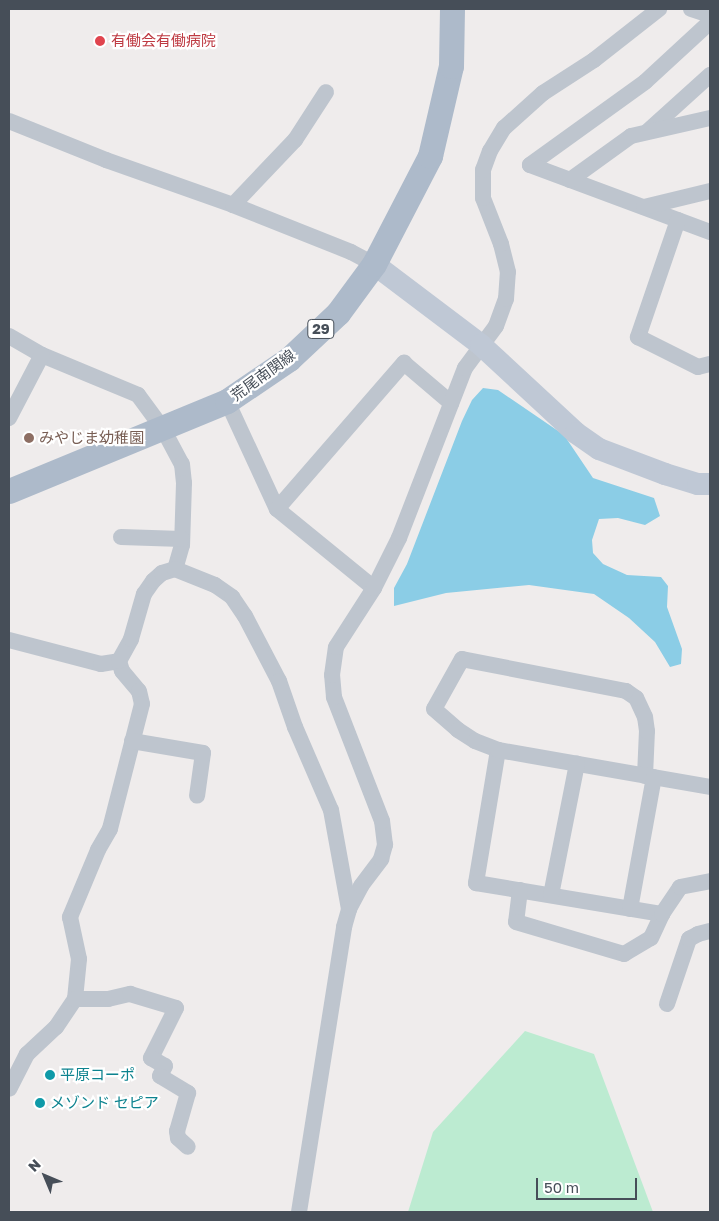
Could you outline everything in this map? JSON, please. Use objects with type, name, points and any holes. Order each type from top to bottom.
[{"type":"main road","name":"荒尾南関線","points":[[9,492],[227,401],[296,352],[338,314],[374,264],[430,156],[452,66],[452,9]]},
{"type":"street","points":[[299,1212],[348,910],[360,886],[381,859],[386,845],[382,821],[334,697],[332,674],[336,647],[374,588],[398,538],[464,368],[496,326],[506,299],[508,272],[501,244],[483,198],[483,170],[490,150],[504,128],[543,93],[594,60],[659,9]]},
{"type":"street","points":[[690,9],[710,15]]},
{"type":"street","points":[[710,22],[645,82],[530,165],[710,232]]},
{"type":"street","points":[[647,132],[710,75]]},
{"type":"street","points":[[233,205],[295,140],[326,92]]},
{"type":"street","points":[[570,180],[630,136],[710,118]]},
{"type":"street","points":[[9,121],[106,160],[233,205],[352,252],[374,264],[481,345],[576,433],[599,449],[665,474],[698,484],[710,484]]},
{"type":"street","points":[[644,207],[710,191]]},
{"type":"street","points":[[678,220],[638,337],[698,368],[710,364]]},
{"type":"street","points":[[9,336],[42,355],[138,395],[163,429],[182,464],[184,484],[182,539],[175,569]]},
{"type":"street","points":[[9,418],[42,355]]},
{"type":"street","points":[[277,509],[404,363],[451,403]]},
{"type":"street","points":[[227,401],[277,509],[374,588]]},
{"type":"street","points":[[121,537],[182,539]]},
{"type":"street","points":[[9,1089],[27,1054],[56,1027],[74,999],[79,959],[70,917],[98,850],[110,829],[142,704],[139,691],[122,671],[119,661],[132,639],[144,594],[153,581],[162,573],[175,569],[215,585],[232,597],[257,638],[279,681],[295,727],[331,810],[348,910]]},
{"type":"street","points":[[9,640],[101,664],[119,661]]},
{"type":"street","points":[[630,909],[650,777],[647,731],[642,706],[626,691],[462,659],[434,709],[458,730],[475,741],[498,750],[650,777],[710,787]]},
{"type":"street","points":[[132,741],[203,754],[196,796]]},
{"type":"street","points":[[498,750],[476,883],[662,914]]},
{"type":"street","points":[[551,895],[577,764]]},
{"type":"street","points":[[520,890],[516,922],[624,954],[651,938],[662,914],[680,887],[710,881]]},
{"type":"street","points":[[667,1004],[689,939],[710,931]]},
{"type":"street","points":[[74,999],[108,999],[130,994],[176,1008],[151,1058],[165,1066],[160,1076],[188,1093],[177,1131],[178,1138],[188,1148]]},
{"type":"green space","points":[[525,1031],[594,1054],[653,1212],[408,1212],[433,1132]]},
{"type":"water","points":[[483,388],[498,390],[564,435],[593,478],[654,498],[660,516],[645,525],[618,518],[599,519],[592,540],[593,553],[603,564],[627,575],[661,577],[668,586],[667,607],[682,649],[681,664],[670,667],[655,642],[629,618],[594,594],[529,585],[446,593],[394,606],[394,588],[407,564],[462,421],[472,400]]},
{"type":"place","name":"有働会有働病院","points":[[100,41]]},
{"type":"place","name":"みやじま幼稚園","points":[[29,438]]},
{"type":"place","name":"平原コーポ","points":[[50,1075]]},
{"type":"place","name":"メゾンド セピア","points":[[40,1103]]}]
